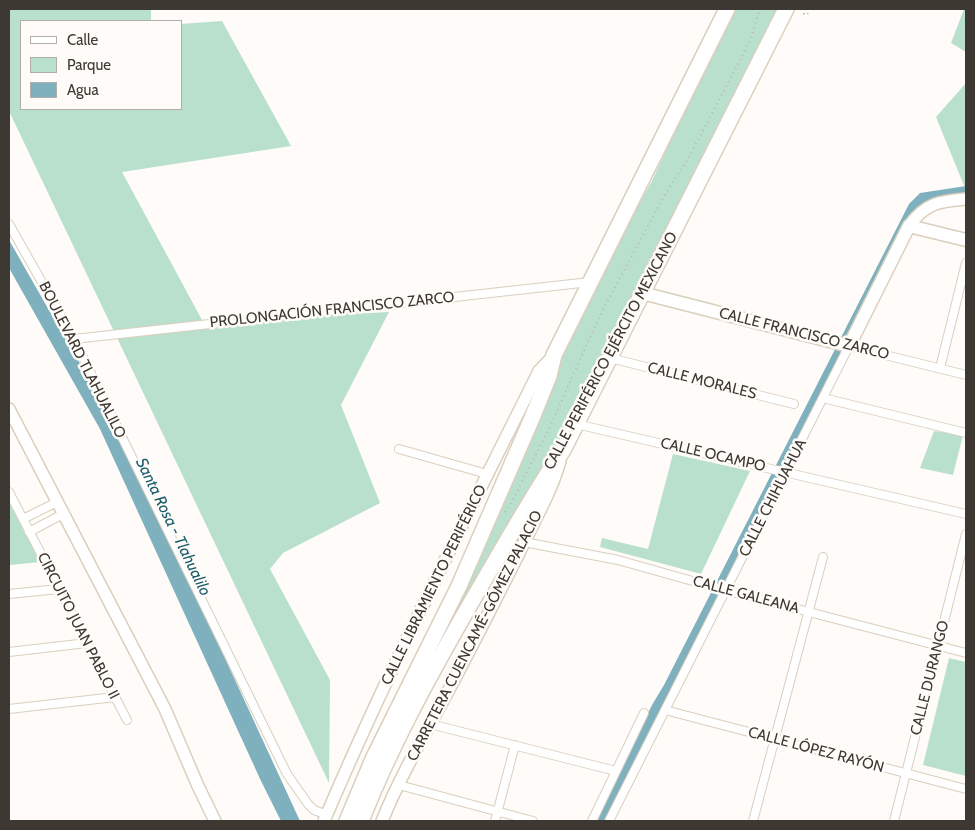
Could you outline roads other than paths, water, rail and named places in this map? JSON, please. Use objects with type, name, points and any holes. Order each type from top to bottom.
[{"type":"highway","points":[[347,821],[374,757],[459,586],[532,418],[549,376],[554,354],[727,9]]},
{"type":"highway","name":"CALLE PERIFÉRICO EJÉRCITO MEXICANO","points":[[361,821],[394,745],[442,654],[504,544],[563,450],[786,9]]},
{"type":"main road","points":[[966,199],[942,202],[929,206],[909,226],[966,240]]},
{"type":"main road","name":"CALLE CHIHUAHUA","points":[[847,346],[909,226]]},
{"type":"main road","name":"CALLE FRANCISCO ZARCO","points":[[642,293],[847,346]]},
{"type":"main road","name":"CALLE LIBRAMIENTO PERIFÉRICO","points":[[326,818],[345,771],[423,602],[539,372],[554,354]]},
{"type":"main road","points":[[9,410],[165,709],[215,821]]},
{"type":"main road","name":"CARRETERA CUENCAMÉ-GÓMEZ PALACIO","points":[[382,821],[398,785],[489,614],[552,486],[563,450]]},
{"type":"street","name":"BOULEVARD TLAHUALILO","points":[[9,224],[74,339],[287,774],[314,810],[326,818]]},
{"type":"street","points":[[940,368],[966,263]]},
{"type":"street","name":"PROLONGACIÓN FRANCISCO ZARCO","points":[[74,339],[590,282]]},
{"type":"street","name":"CALLE FRANCISCO ZARCO","points":[[847,346],[966,375]]},
{"type":"street","name":"CALLE CHIHUAHUA","points":[[609,821],[783,471],[823,398],[847,346]]},
{"type":"street","name":"CALLE MORALES","points":[[610,358],[794,404]]},
{"type":"street","points":[[823,398],[966,433]]},
{"type":"street","name":"CALLE OCAMPO","points":[[576,424],[966,514]]},
{"type":"street","points":[[399,449],[487,474]]},
{"type":"street","name":"CIRCUITO JUAN PABLO II","points":[[9,492],[127,720]]},
{"type":"street","points":[[22,519],[57,502]]},
{"type":"street","points":[[29,532],[63,514]]},
{"type":"street","name":"CALLE DURANGO","points":[[894,821],[966,534]]},
{"type":"street","name":"CALLE GALEANA","points":[[524,542],[618,560],[723,590],[966,653]]},
{"type":"street","points":[[753,821],[823,557]]},
{"type":"street","points":[[9,594],[59,589]]},
{"type":"street","points":[[9,652],[87,643]]},
{"type":"street","points":[[9,709],[115,697]]},
{"type":"street","name":"CALLE LÓPEZ RAYÓN","points":[[665,710],[966,789]]},
{"type":"street","points":[[592,821],[644,713]]},
{"type":"street","points":[[430,724],[616,771]]},
{"type":"street","points":[[495,821],[514,746]]},
{"type":"street","points":[[398,785],[533,821]]},
{"type":"water","points":[[966,186],[966,196],[924,206],[851,337],[605,821],[595,821],[652,705],[664,685],[909,204],[920,193]]},
{"type":"water","points":[[9,240],[118,426],[300,821],[281,821],[100,429],[9,268]]},
{"type":"water label","name":"Santa Rosa - Tlahualilo","points":[[173,527]]}]
